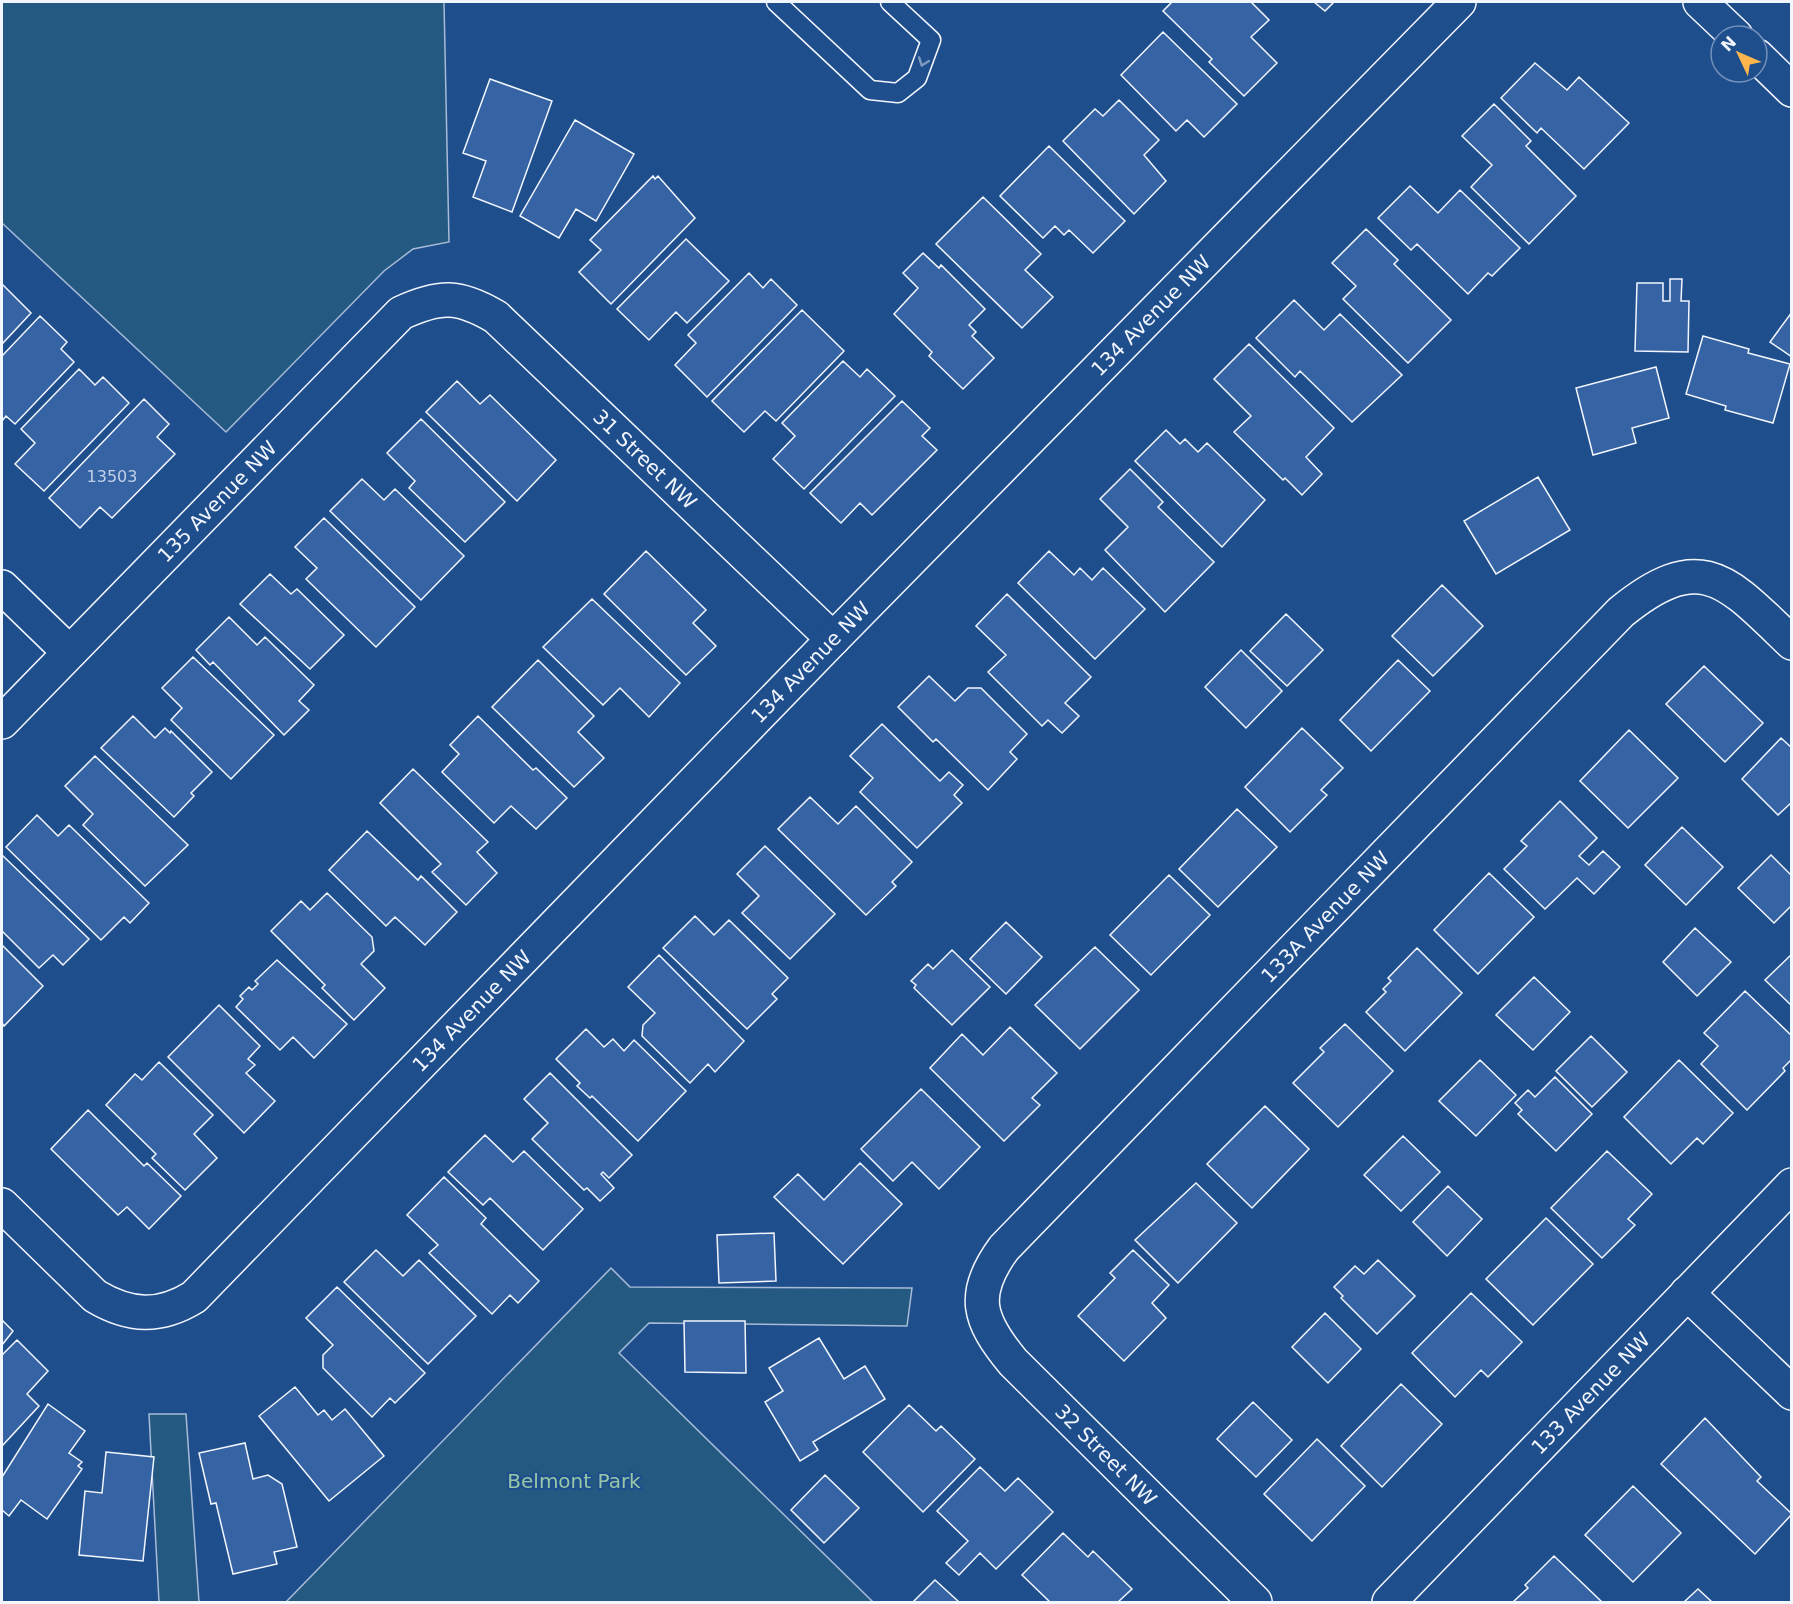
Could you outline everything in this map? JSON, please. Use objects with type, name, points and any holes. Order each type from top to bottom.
[{"type":"street","name":"134 Avenue NW","points":[[2,1205],[95,1296],[112,1306],[157,1314],[179,1306],[213,1279],[833,639],[1459,2]]},
{"type":"street","points":[[1700,2],[1723,24]]},
{"type":"street","points":[[1769,69],[1791,90]]},
{"type":"street","name":"31 Street NW","points":[[444,298],[463,300],[496,317],[833,639]]},
{"type":"street","name":"135 Avenue NW","points":[[2,722],[401,313],[420,304],[444,298]]},
{"type":"street","name":"133A Avenue NW","points":[[981,1294],[989,1268],[1004,1248],[1621,612],[1643,594],[1686,575],[1700,575],[1722,582],[1743,597],[1791,644]]},
{"type":"street","points":[[2,587],[69,652]]},
{"type":"street","name":"133 Avenue NW","points":[[1389,1602],[1791,1185]]},
{"type":"street","points":[[1687,1293],[1791,1393]]},
{"type":"street","name":"32 Street NW","points":[[981,1294],[983,1317],[993,1339],[1012,1362],[1255,1602]]},
{"type":"lane","points":[[776,2],[870,90],[898,93],[917,78],[931,40],[890,2]]},
{"type":"green space","points":[[2,2],[444,2],[449,242],[413,249],[384,271],[226,432],[2,223]]},
{"type":"green space","name":"Belmont Park","points":[[611,1268],[630,1287],[912,1288],[907,1326],[649,1323],[619,1353],[873,1602],[286,1602]]},
{"type":"green space","points":[[149,1414],[186,1414],[199,1602],[159,1602]]},
{"type":"building","points":[[1172,2],[1251,2],[1269,20],[1251,37],[1277,63],[1244,96],[1209,62],[1212,59],[1163,11]]},
{"type":"building","points":[[1314,2],[1334,2],[1325,11]]},
{"type":"building","points":[[1163,32],[1237,104],[1204,137],[1187,120],[1176,131],[1121,75]]},
{"type":"building","points":[[1535,63],[1567,90],[1579,77],[1629,123],[1584,169],[1541,128],[1537,133],[1501,98]]},
{"type":"building","points":[[490,79],[552,101],[512,212],[473,197],[486,161],[463,153]]},
{"type":"building","points":[[1119,100],[1159,140],[1144,155],[1166,181],[1134,214],[1063,141],[1095,109],[1103,116]]},
{"type":"building","points":[[1494,104],[1531,141],[1526,146],[1576,196],[1529,244],[1471,187],[1492,165],[1462,136]]},
{"type":"building","points":[[575,120],[634,154],[596,221],[576,209],[559,238],[520,216]]},
{"type":"building","points":[[1049,146],[1125,221],[1093,253],[1069,230],[1064,235],[1055,226],[1043,238],[1000,196]]},
{"type":"building","points":[[653,176],[655,179],[658,176],[695,218],[611,304],[579,272],[601,250],[590,240]]},
{"type":"building","points":[[1410,186],[1438,213],[1460,190],[1520,248],[1492,276],[1488,273],[1468,294],[1417,244],[1411,250],[1378,218]]},
{"type":"building","points":[[983,197],[1041,254],[1025,270],[1053,297],[1022,328],[936,244]]},
{"type":"building","points":[[1366,229],[1398,260],[1394,264],[1451,320],[1408,363],[1343,299],[1356,286],[1332,263]]},
{"type":"building","points":[[686,239],[729,281],[687,323],[676,312],[649,340],[617,309]]},
{"type":"building","points":[[923,253],[939,268],[941,265],[985,309],[969,325],[976,332],[972,336],[994,358],[963,389],[929,356],[932,352],[894,314],[918,288],[903,273]]},
{"type":"building","points":[[749,273],[763,288],[771,279],[797,305],[707,397],[675,365],[696,343],[688,335]]},
{"type":"building","points":[[1670,279],[1682,279],[1681,301],[1689,301],[1688,352],[1635,351],[1637,283],[1663,283],[1663,301],[1670,301]]},
{"type":"building","points":[[2,284],[31,313],[2,344]]},
{"type":"building","points":[[1294,300],[1324,330],[1340,314],[1402,375],[1352,422],[1300,371],[1295,377],[1256,338]]},
{"type":"building","points":[[802,310],[844,351],[776,421],[765,411],[744,432],[712,401]]},
{"type":"building","points":[[1792,312],[1792,357],[1770,342]]},
{"type":"building","points":[[40,316],[67,342],[61,349],[74,362],[15,424],[6,416],[2,421],[2,356]]},
{"type":"building","points":[[1703,336],[1749,349],[1748,353],[1790,364],[1773,423],[1725,410],[1726,406],[1686,394]]},
{"type":"building","points":[[1249,344],[1334,428],[1306,457],[1322,474],[1302,495],[1285,478],[1283,480],[1234,432],[1251,416],[1214,379]]},
{"type":"building","points":[[843,361],[860,377],[867,369],[895,396],[804,489],[773,459],[795,436],[782,423]]},
{"type":"building","points":[[1656,367],[1669,418],[1632,428],[1636,443],[1593,455],[1576,388]]},
{"type":"building","points":[[79,369],[95,385],[103,377],[129,403],[44,491],[15,464],[35,443],[21,429]]},
{"type":"building","points":[[457,381],[480,404],[490,395],[556,460],[517,501],[426,412]]},
{"type":"building","points":[[144,399],[169,424],[157,437],[175,454],[112,518],[100,507],[80,528],[49,498]]},
{"type":"building","points":[[902,401],[930,428],[922,436],[937,450],[872,515],[860,503],[841,523],[810,493]]},
{"type":"building","points":[[421,419],[505,502],[465,542],[409,488],[415,481],[387,453]]},
{"type":"building","points":[[1166,430],[1180,444],[1185,439],[1198,452],[1207,443],[1265,500],[1222,547],[1135,461]]},
{"type":"building","points":[[1130,469],[1163,502],[1158,507],[1214,562],[1165,612],[1105,550],[1128,527],[1100,499]]},
{"type":"building","points":[[1538,477],[1570,530],[1496,574],[1464,521]]},
{"type":"building","points":[[362,479],[384,500],[395,489],[464,556],[421,600],[330,511]]},
{"type":"building","points":[[324,518],[415,607],[376,647],[306,579],[317,568],[295,547]]},
{"type":"building","points":[[646,551],[706,610],[693,623],[716,646],[686,675],[604,594]]},
{"type":"building","points":[[1049,551],[1074,575],[1080,568],[1092,580],[1103,568],[1145,609],[1095,659],[1018,583]]},
{"type":"building","points":[[270,574],[291,594],[297,589],[344,635],[310,669],[240,604]]},
{"type":"building","points":[[1442,585],[1483,626],[1433,676],[1392,636]]},
{"type":"building","points":[[1007,594],[1091,677],[1065,703],[1079,716],[1062,733],[1048,720],[1042,726],[988,672],[1006,655],[976,626]]},
{"type":"building","points":[[592,599],[680,683],[649,717],[620,688],[603,705],[543,647]]},
{"type":"building","points":[[1286,614],[1323,650],[1287,686],[1250,651]]},
{"type":"building","points":[[229,617],[257,645],[265,637],[314,685],[299,701],[309,710],[284,735],[213,662],[210,665],[196,650]]},
{"type":"building","points":[[1241,650],[1282,691],[1246,728],[1205,687]]},
{"type":"building","points":[[193,657],[274,735],[231,779],[171,720],[182,708],[162,688]]},
{"type":"building","points":[[538,660],[594,716],[578,732],[604,758],[574,787],[492,707]]},
{"type":"building","points":[[1398,660],[1430,691],[1371,751],[1340,720]]},
{"type":"building","points":[[1704,666],[1763,723],[1725,762],[1666,704]]},
{"type":"building","points":[[929,676],[955,701],[968,688],[981,688],[1027,734],[1010,752],[1017,759],[988,790],[936,739],[933,742],[898,707]]},
{"type":"building","points":[[133,716],[155,738],[165,728],[170,733],[171,731],[212,772],[191,793],[194,796],[174,817],[101,748]]},
{"type":"building","points":[[478,716],[533,770],[536,768],[567,798],[536,829],[511,806],[494,823],[442,772],[459,754],[450,745]]},
{"type":"building","points":[[882,724],[940,781],[949,772],[963,785],[954,795],[962,803],[917,848],[860,792],[873,778],[850,756]]},
{"type":"building","points":[[1302,728],[1343,768],[1321,790],[1327,795],[1290,832],[1245,787]]},
{"type":"building","points":[[1629,730],[1678,778],[1628,828],[1580,781]]},
{"type":"building","points":[[1781,738],[1792,748],[1792,802],[1778,815],[1742,779]]},
{"type":"building","points":[[95,756],[188,845],[145,886],[83,825],[93,814],[65,786]]},
{"type":"building","points":[[413,769],[488,842],[477,852],[497,873],[466,905],[432,872],[441,864],[380,803]]},
{"type":"building","points":[[810,797],[838,824],[856,806],[912,862],[892,882],[896,886],[866,915],[778,829]]},
{"type":"building","points":[[1560,801],[1597,838],[1579,856],[1589,865],[1603,851],[1620,867],[1594,894],[1577,878],[1545,909],[1504,869],[1527,846],[1521,841]]},
{"type":"building","points":[[1237,809],[1277,847],[1218,907],[1179,869]]},
{"type":"building","points":[[37,815],[58,836],[69,825],[149,903],[130,923],[124,917],[101,940],[6,847]]},
{"type":"building","points":[[1682,827],[1723,867],[1686,905],[1645,865]]},
{"type":"building","points":[[367,831],[418,880],[421,876],[457,912],[425,945],[395,917],[386,926],[329,870]]},
{"type":"building","points":[[765,846],[835,914],[790,959],[742,913],[759,896],[737,874]]},
{"type":"building","points":[[2,855],[89,939],[63,965],[53,955],[39,968],[2,931]]},
{"type":"building","points":[[1771,855],[1792,876],[1792,905],[1774,923],[1738,888]]},
{"type":"building","points":[[1489,873],[1534,917],[1478,974],[1434,930]]},
{"type":"building","points":[[1169,875],[1210,915],[1151,975],[1110,935]]},
{"type":"building","points":[[327,893],[372,937],[374,951],[361,964],[385,988],[354,1020],[322,988],[325,985],[271,931],[301,901],[310,910]]},
{"type":"building","points":[[695,916],[714,935],[729,920],[788,978],[772,994],[777,999],[747,1029],[663,948]]},
{"type":"building","points":[[1006,922],[1042,957],[1006,994],[970,959]]},
{"type":"building","points":[[1695,928],[1731,962],[1697,996],[1663,962]]},
{"type":"building","points":[[2,945],[43,986],[4,1026],[2,1023]]},
{"type":"building","points":[[1095,947],[1139,990],[1080,1049],[1035,1005]]},
{"type":"building","points":[[1417,948],[1462,993],[1405,1051],[1366,1012],[1386,992],[1383,989],[1391,981],[1388,978]]},
{"type":"building","points":[[952,950],[990,987],[952,1025],[914,988],[916,985],[911,981],[928,964],[933,969]]},
{"type":"building","points":[[1792,954],[1792,1006],[1765,980]]},
{"type":"building","points":[[659,955],[744,1041],[715,1072],[708,1064],[690,1083],[642,1036],[643,1025],[655,1013],[628,987]]},
{"type":"building","points":[[277,960],[347,1024],[314,1058],[293,1037],[280,1050],[236,1007],[243,999],[240,996],[249,987],[252,990],[258,984],[255,981]]},
{"type":"building","points":[[1534,977],[1570,1012],[1533,1050],[1496,1015]]},
{"type":"building","points":[[1745,991],[1792,1036],[1792,1059],[1783,1068],[1785,1071],[1747,1110],[1701,1064],[1718,1046],[1704,1033]]},
{"type":"building","points":[[219,1005],[260,1046],[248,1059],[255,1065],[246,1073],[275,1101],[244,1133],[168,1057]]},
{"type":"building","points":[[1345,1024],[1393,1071],[1338,1127],[1293,1083],[1324,1052],[1320,1048]]},
{"type":"building","points":[[1010,1027],[1057,1073],[1032,1098],[1040,1105],[1004,1141],[930,1068],[962,1034],[983,1055]]},
{"type":"building","points":[[586,1029],[604,1047],[613,1039],[624,1051],[634,1040],[686,1091],[638,1141],[592,1096],[590,1098],[577,1086],[580,1083],[556,1059]]},
{"type":"building","points":[[1591,1036],[1627,1072],[1592,1107],[1556,1071]]},
{"type":"building","points":[[1480,1060],[1516,1095],[1476,1136],[1439,1101]]},
{"type":"building","points":[[1679,1060],[1733,1113],[1703,1144],[1697,1138],[1671,1164],[1624,1117]]},
{"type":"building","points":[[159,1062],[213,1115],[194,1134],[217,1158],[185,1190],[152,1158],[156,1154],[106,1105],[135,1074],[142,1080]]},
{"type":"building","points":[[550,1073],[632,1155],[609,1178],[603,1172],[601,1174],[614,1188],[600,1201],[587,1188],[584,1190],[532,1139],[548,1123],[524,1099]]},
{"type":"building","points":[[1555,1077],[1592,1114],[1556,1151],[1518,1114],[1522,1110],[1515,1103],[1528,1090],[1535,1097]]},
{"type":"building","points":[[921,1089],[980,1147],[939,1189],[912,1162],[893,1181],[861,1149]]},
{"type":"building","points":[[1265,1106],[1309,1149],[1252,1208],[1207,1164]]},
{"type":"building","points":[[88,1110],[144,1166],[147,1163],[181,1196],[149,1229],[127,1207],[118,1215],[51,1149]]},
{"type":"building","points":[[485,1135],[513,1162],[524,1151],[583,1209],[543,1250],[490,1198],[483,1205],[448,1172]]},
{"type":"building","points":[[1403,1136],[1440,1172],[1401,1211],[1364,1175]]},
{"type":"building","points":[[1607,1151],[1652,1194],[1628,1219],[1635,1225],[1602,1258],[1551,1208]]},
{"type":"building","points":[[860,1163],[902,1204],[843,1264],[774,1197],[798,1174],[824,1200]]},
{"type":"building","points":[[444,1177],[486,1218],[481,1224],[539,1281],[518,1303],[510,1295],[492,1314],[429,1253],[438,1245],[407,1215]]},
{"type":"building","points":[[1196,1183],[1237,1223],[1178,1283],[1135,1240]]},
{"type":"building","points":[[1448,1186],[1482,1219],[1447,1256],[1413,1222]]},
{"type":"building","points":[[1546,1218],[1593,1264],[1533,1325],[1486,1279]]},
{"type":"building","points":[[774,1233],[776,1281],[719,1283],[717,1235]]},
{"type":"building","points":[[376,1250],[403,1276],[419,1260],[476,1316],[428,1364],[344,1282]]},
{"type":"building","points":[[1133,1250],[1169,1285],[1152,1303],[1166,1318],[1124,1361],[1078,1316],[1115,1278],[1110,1273]]},
{"type":"building","points":[[1378,1260],[1415,1296],[1377,1334],[1341,1298],[1343,1296],[1334,1287],[1355,1266],[1364,1274]]},
{"type":"building","points":[[337,1287],[425,1373],[395,1403],[390,1398],[372,1417],[323,1368],[323,1355],[333,1345],[306,1318]]},
{"type":"building","points":[[1471,1293],[1522,1342],[1488,1377],[1481,1370],[1455,1397],[1412,1353]]},
{"type":"building","points":[[1325,1313],[1361,1349],[1328,1383],[1292,1347]]},
{"type":"building","points":[[2,1320],[13,1331],[2,1345]]},
{"type":"building","points":[[684,1321],[745,1321],[746,1373],[685,1372]]},
{"type":"building","points":[[819,1338],[844,1379],[865,1366],[885,1399],[813,1442],[818,1450],[800,1461],[765,1402],[783,1391],[769,1368]]},
{"type":"building","points":[[17,1340],[48,1371],[27,1394],[39,1406],[2,1446],[2,1355]]},
{"type":"building","points":[[1401,1384],[1442,1424],[1382,1487],[1341,1446]]},
{"type":"building","points":[[295,1387],[318,1415],[324,1410],[332,1420],[345,1409],[384,1456],[329,1501],[259,1416]]},
{"type":"building","points":[[1253,1402],[1292,1440],[1256,1477],[1217,1439]]},
{"type":"building","points":[[48,1404],[85,1431],[69,1453],[82,1462],[78,1466],[82,1469],[47,1519],[21,1500],[9,1516],[2,1510],[2,1477]]},
{"type":"building","points":[[909,1405],[936,1431],[941,1426],[975,1459],[923,1512],[863,1452]]},
{"type":"building","points":[[1705,1418],[1761,1477],[1757,1481],[1792,1514],[1755,1554],[1661,1464]]},
{"type":"building","points":[[1317,1439],[1365,1486],[1312,1541],[1264,1494]]},
{"type":"building","points":[[245,1443],[253,1479],[268,1475],[282,1484],[297,1547],[274,1552],[277,1564],[233,1574],[216,1503],[211,1504],[199,1453]]},
{"type":"building","points":[[106,1452],[154,1457],[143,1561],[79,1555],[85,1491],[102,1493]]},
{"type":"building","points":[[980,1467],[1005,1491],[1018,1478],[1053,1512],[996,1569],[980,1553],[959,1575],[946,1563],[968,1541],[937,1511]]},
{"type":"building","points":[[825,1475],[859,1508],[824,1543],[791,1510]]},
{"type":"building","points":[[1633,1486],[1681,1533],[1633,1582],[1585,1535]]},
{"type":"building","points":[[1063,1533],[1088,1557],[1093,1551],[1132,1589],[1118,1602],[1050,1602],[1022,1575]]},
{"type":"building","points":[[1554,1556],[1602,1602],[1513,1602],[1528,1588],[1525,1585]]},
{"type":"building","points":[[935,1580],[959,1602],[913,1602]]},
{"type":"building","points":[[1698,1589],[1712,1602],[1684,1602]]}]
